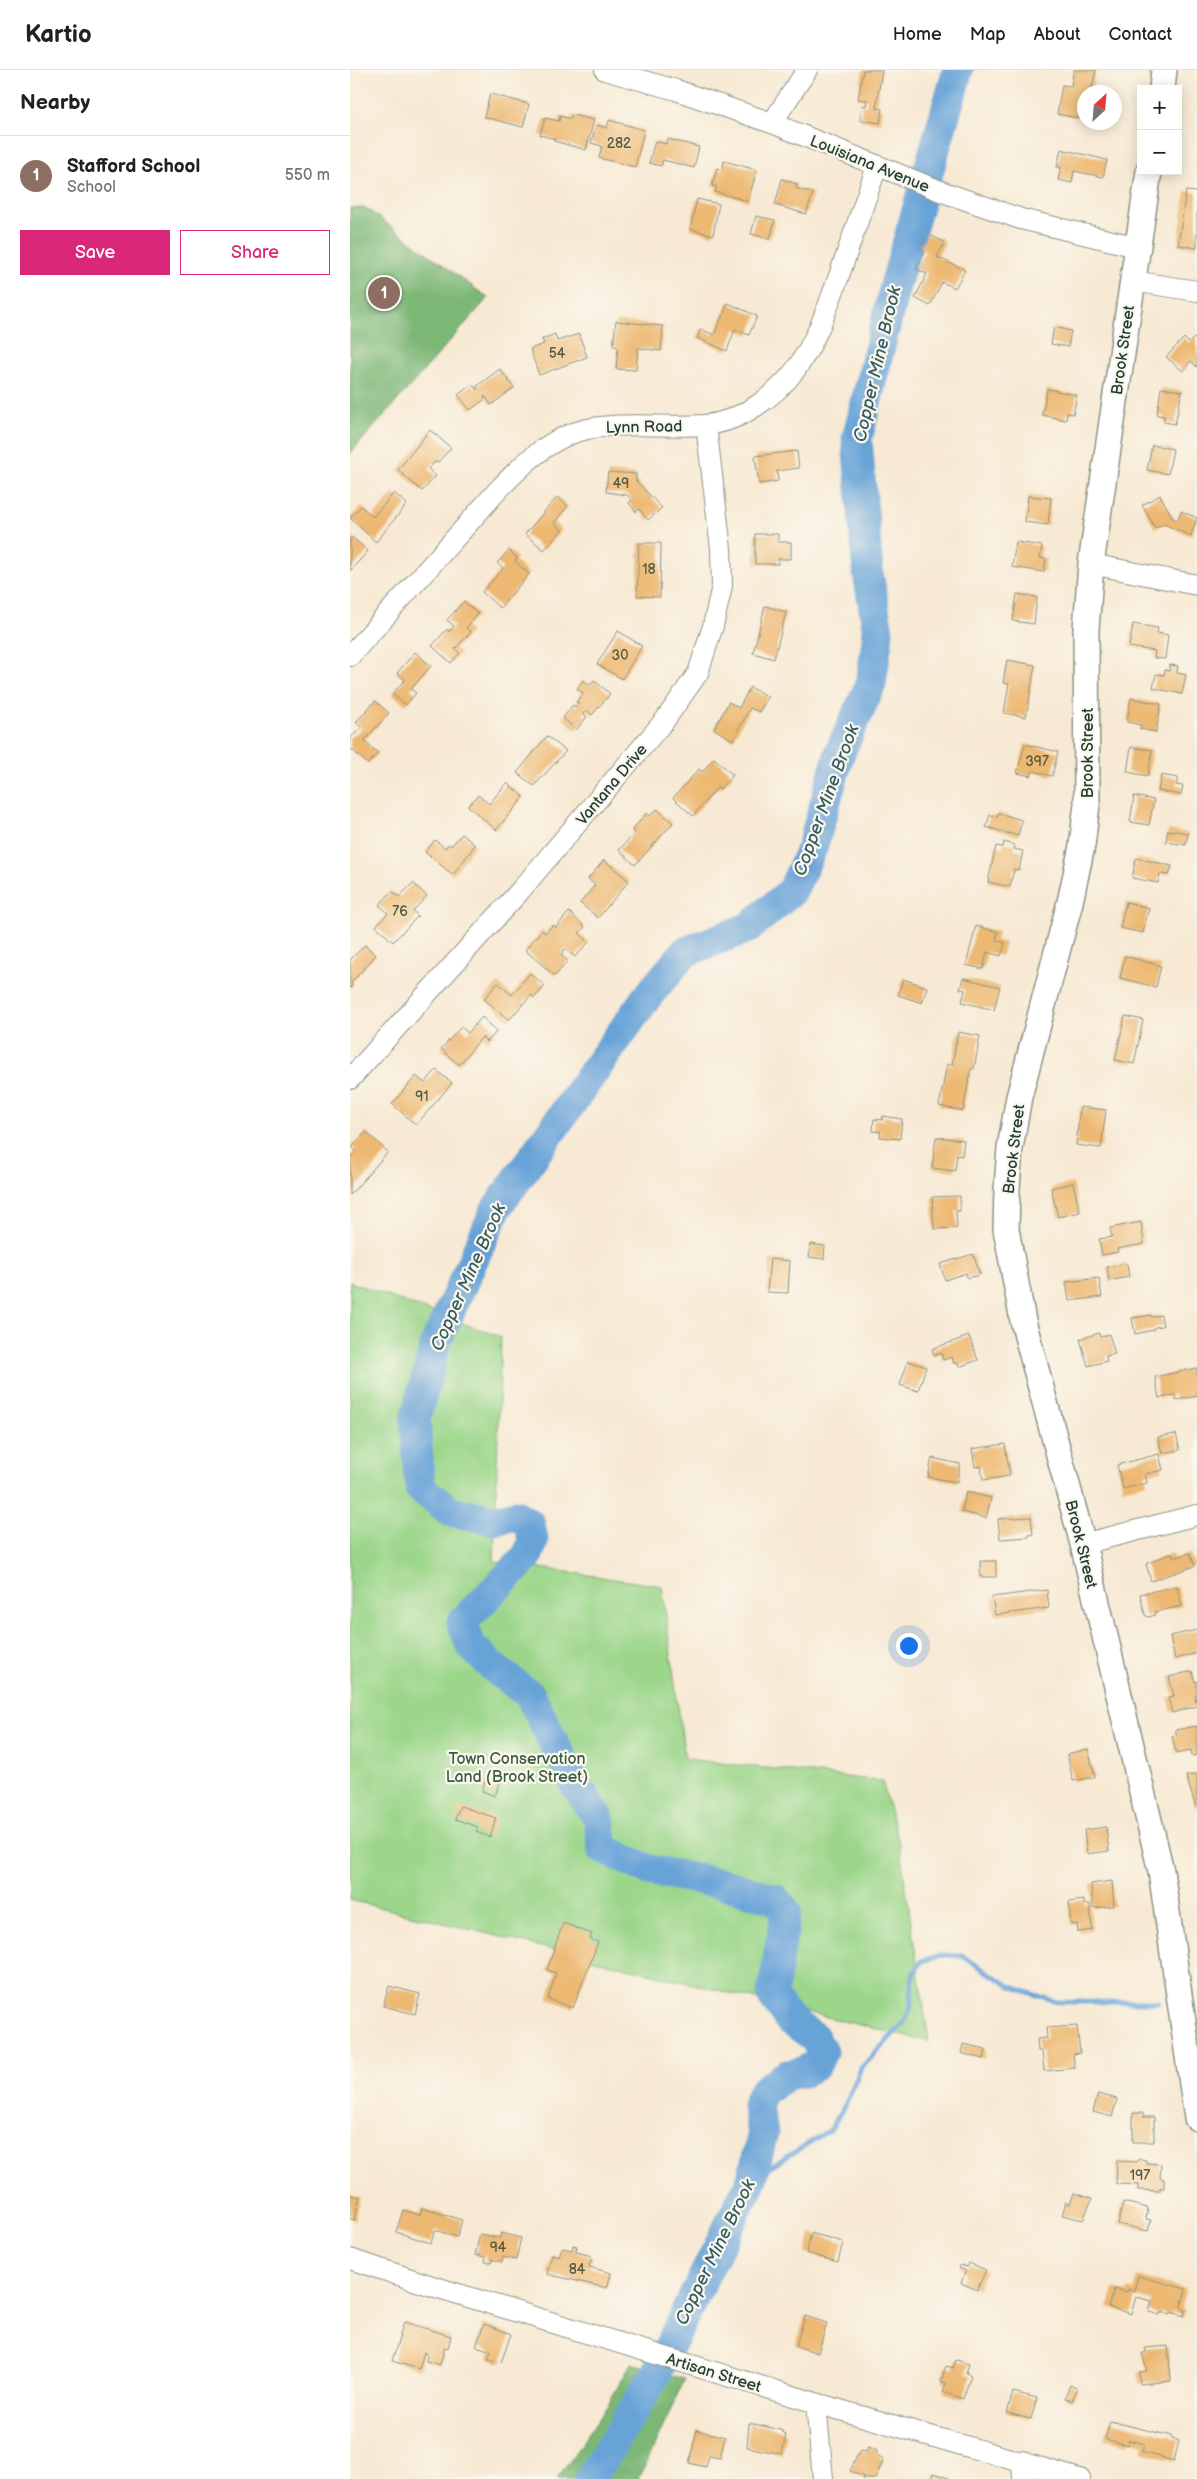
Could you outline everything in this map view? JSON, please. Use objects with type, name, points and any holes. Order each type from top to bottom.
[{"type":"street","name":"Louisiana Avenue","points":[[605,70],[676,90],[772,123],[942,192],[1022,219],[1137,247]]},
{"type":"street","points":[[772,123],[807,70]]},
{"type":"street","points":[[1162,85],[1164,70]]},
{"type":"street","name":"Lynn Road","points":[[350,656],[498,490],[518,469],[541,450],[574,433],[600,426],[706,425],[727,420],[752,408],[770,396],[796,369],[813,341],[828,306],[878,166]]},
{"type":"street","name":"Brook Street","points":[[1148,175],[1091,564],[1086,628],[1088,804],[1082,846],[1070,902],[1019,1097],[1006,1188],[1006,1229],[1023,1321],[1082,1544],[1161,1871],[1197,2118]]},
{"type":"street","points":[[1132,281],[1197,291]]},
{"type":"street","name":"Vantana Drive","points":[[350,1079],[519,892],[665,720],[698,673],[713,626],[722,586],[721,549],[706,425]]},
{"type":"street","points":[[1091,564],[1197,585]]},
{"type":"street","points":[[1082,1544],[1197,1515]]},
{"type":"street","name":"Artisan Street","points":[[350,2259],[429,2285],[816,2403],[1023,2470],[1080,2479]]},
{"type":"street","points":[[816,2403],[823,2479]]},
{"type":"green space","points":[[350,208],[366,208],[488,298],[350,454]]},
{"type":"green space","name":"Town Conservation Land (Brook Street)","points":[[350,1282],[501,1337],[494,1561],[662,1586],[685,1759],[882,1781],[899,1843],[929,2042],[350,1900]]},
{"type":"green space","points":[[631,2363],[685,2379],[639,2479],[557,2479],[607,2406]]},
{"type":"building","points":[[863,70],[882,70],[876,108],[882,109],[880,123],[860,120],[862,105],[866,106],[867,100],[858,99]]},
{"type":"building","points":[[1074,70],[1096,70],[1093,85],[1077,85],[1077,118],[1057,114],[1062,85],[1071,86]]},
{"type":"building","points":[[490,94],[529,104],[523,127],[484,117]]},
{"type":"building","points":[[572,115],[594,120],[586,150],[540,135],[545,118],[559,121],[560,116],[571,119]]},
{"type":"building","points":[[609,120],[644,130],[635,167],[599,158],[602,146],[591,143],[596,125],[607,128]]},
{"type":"building","points":[[667,139],[699,147],[694,168],[663,160],[661,166],[649,163],[655,141],[666,144]]},
{"type":"building","points":[[1061,149],[1107,160],[1103,177],[1074,171],[1072,183],[1058,180],[1061,167],[1057,167]]},
{"type":"building","points":[[724,161],[757,170],[748,201],[715,192],[717,187],[712,186],[717,168],[722,170]]},
{"type":"building","points":[[782,179],[797,184],[796,188],[813,193],[806,214],[775,205]]},
{"type":"building","points":[[1186,191],[1197,192],[1197,248],[1178,245]]},
{"type":"building","points":[[697,199],[719,204],[713,235],[690,229]]},
{"type":"building","points":[[756,216],[775,220],[770,239],[751,234]]},
{"type":"building","points":[[927,234],[945,242],[937,257],[965,270],[955,288],[942,282],[930,306],[915,298],[927,274],[916,269],[925,251],[920,248]]},
{"type":"building","points":[[728,303],[757,316],[749,335],[735,329],[727,351],[697,338],[701,329],[714,335]]},
{"type":"building","points":[[616,321],[663,326],[661,351],[638,348],[636,370],[616,369],[618,347],[613,346]]},
{"type":"building","points":[[1054,327],[1071,331],[1068,347],[1051,344]]},
{"type":"building","points":[[555,334],[557,341],[579,334],[587,357],[539,375],[530,349],[544,344],[542,339]]},
{"type":"building","points":[[1184,338],[1189,343],[1194,338],[1197,340],[1197,367],[1191,361],[1183,371],[1166,357]]},
{"type":"building","points":[[500,369],[514,388],[491,405],[485,396],[484,400],[470,410],[458,395],[472,384],[477,390],[477,386]]},
{"type":"building","points":[[1161,388],[1182,391],[1175,424],[1164,422],[1164,416],[1157,415]]},
{"type":"building","points":[[1047,389],[1077,395],[1073,414],[1067,413],[1066,420],[1042,415]]},
{"type":"building","points":[[430,430],[451,448],[438,462],[435,462],[428,469],[436,476],[422,491],[398,470]]},
{"type":"building","points":[[1152,445],[1173,449],[1168,474],[1147,470]]},
{"type":"building","points":[[797,451],[799,468],[777,471],[778,481],[759,484],[755,456]]},
{"type":"building","points":[[608,472],[636,474],[636,481],[662,508],[648,520],[639,509],[636,512],[629,503],[632,500],[627,495],[606,492]]},
{"type":"building","points":[[394,493],[407,504],[376,542],[350,518],[361,506],[373,517]]},
{"type":"building","points":[[1160,495],[1173,518],[1177,521],[1181,511],[1197,518],[1191,536],[1164,524],[1155,528],[1142,505]]},
{"type":"building","points":[[1028,496],[1051,498],[1048,525],[1025,522]]},
{"type":"building","points":[[557,497],[568,506],[554,523],[562,530],[544,550],[525,534]]},
{"type":"building","points":[[755,534],[778,534],[778,542],[791,542],[791,559],[778,559],[778,564],[755,564]]},
{"type":"building","points":[[352,537],[368,551],[350,571],[350,539]]},
{"type":"building","points":[[1016,542],[1042,546],[1040,558],[1046,559],[1044,572],[1012,567]]},
{"type":"building","points":[[639,543],[661,543],[660,597],[637,596]]},
{"type":"building","points":[[509,550],[517,558],[515,561],[529,574],[500,608],[482,592],[503,568],[497,563]]},
{"type":"building","points":[[1017,594],[1037,597],[1034,624],[1013,621]]},
{"type":"building","points":[[464,601],[478,614],[466,628],[471,632],[455,649],[460,653],[451,663],[432,646],[446,630],[450,631],[454,626],[447,620]]},
{"type":"building","points":[[765,606],[786,612],[774,659],[753,653]]},
{"type":"building","points":[[1133,624],[1158,628],[1157,633],[1168,635],[1165,659],[1154,658],[1155,651],[1129,647]]},
{"type":"building","points":[[618,631],[642,646],[622,679],[597,664]]},
{"type":"building","points":[[415,652],[431,666],[411,689],[416,693],[406,705],[392,694],[405,680],[397,673]]},
{"type":"building","points":[[1007,660],[1035,665],[1026,717],[1004,713],[1009,684],[1003,683]]},
{"type":"building","points":[[1170,665],[1178,666],[1177,673],[1186,675],[1182,694],[1153,688],[1156,674],[1164,675],[1165,670],[1169,671]]},
{"type":"building","points":[[583,680],[590,685],[594,680],[610,694],[592,715],[587,710],[583,714],[587,717],[576,730],[563,718],[573,705],[575,707],[579,703],[576,702],[583,693],[577,689]]},
{"type":"building","points":[[750,687],[768,697],[759,712],[750,708],[733,740],[714,729],[729,702],[739,708]]},
{"type":"building","points":[[1131,698],[1161,704],[1156,732],[1140,729],[1141,725],[1127,722]]},
{"type":"building","points":[[375,701],[389,713],[364,741],[378,753],[368,764],[350,748],[350,738],[362,728],[356,722]]},
{"type":"building","points":[[547,736],[566,751],[534,786],[517,773]]},
{"type":"building","points":[[1025,744],[1058,752],[1052,776],[1033,771],[1031,776],[1017,773]]},
{"type":"building","points":[[1131,747],[1152,750],[1148,776],[1127,772]]},
{"type":"building","points":[[714,758],[733,775],[720,789],[718,787],[693,816],[673,798],[699,769],[702,772]]},
{"type":"building","points":[[1161,775],[1178,778],[1176,785],[1183,786],[1181,795],[1158,791]]},
{"type":"building","points":[[507,783],[524,797],[496,830],[468,806],[478,795],[489,804]]},
{"type":"building","points":[[1134,796],[1154,800],[1149,825],[1130,822]]},
{"type":"building","points":[[657,809],[673,823],[635,865],[619,850],[635,833],[632,830],[647,813],[650,816]]},
{"type":"building","points":[[998,813],[1022,820],[1018,836],[986,827],[990,815],[997,817]]},
{"type":"building","points":[[1168,830],[1188,833],[1186,845],[1166,842]]},
{"type":"building","points":[[462,834],[475,845],[453,875],[425,852],[435,840],[445,848],[449,844],[451,846]]},
{"type":"building","points":[[1004,842],[1015,845],[1014,849],[1023,851],[1019,870],[1014,869],[1010,887],[988,882],[996,846],[1003,847]]},
{"type":"building","points":[[1136,858],[1172,866],[1169,875],[1160,874],[1158,883],[1132,878]]},
{"type":"building","points":[[604,860],[629,881],[598,918],[580,903],[595,885],[588,879]]},
{"type":"building","points":[[413,883],[427,896],[413,911],[418,916],[393,942],[376,926],[388,913],[379,905],[392,891],[399,897]]},
{"type":"building","points":[[1126,902],[1149,908],[1143,933],[1120,928]]},
{"type":"building","points":[[569,912],[585,927],[579,933],[589,942],[575,957],[565,949],[561,955],[568,961],[555,976],[525,950],[542,930],[545,933],[553,925],[556,927]]},
{"type":"building","points":[[976,926],[998,932],[996,940],[1005,943],[1001,956],[987,952],[983,969],[966,965]]},
{"type":"building","points":[[365,945],[376,955],[351,983],[353,985],[350,988],[350,960]]},
{"type":"building","points":[[1125,956],[1161,966],[1156,987],[1120,978]]},
{"type":"building","points":[[530,973],[545,986],[534,998],[531,995],[509,1020],[484,999],[498,983],[512,995]]},
{"type":"building","points":[[963,978],[1000,987],[994,1010],[962,1002],[965,990],[960,989]]},
{"type":"building","points":[[903,979],[927,987],[922,1003],[898,995]]},
{"type":"building","points":[[1125,1016],[1143,1020],[1134,1064],[1115,1060]]},
{"type":"building","points":[[482,1017],[497,1031],[487,1042],[482,1037],[459,1065],[441,1049],[461,1027],[468,1033]]},
{"type":"building","points":[[958,1032],[980,1036],[963,1111],[939,1106],[947,1064],[952,1065]]},
{"type":"building","points":[[436,1070],[452,1083],[416,1125],[392,1104],[416,1076],[425,1083]]},
{"type":"building","points":[[1080,1107],[1106,1110],[1101,1148],[1076,1145]]},
{"type":"building","points":[[883,1116],[902,1119],[900,1139],[880,1137],[881,1132],[873,1131],[874,1119],[882,1120]]},
{"type":"building","points":[[366,1132],[388,1152],[350,1195],[350,1158],[356,1151],[352,1147]]},
{"type":"building","points":[[936,1137],[964,1140],[962,1156],[957,1155],[955,1171],[932,1168]]},
{"type":"building","points":[[1073,1183],[1080,1212],[1058,1217],[1051,1188]]},
{"type":"building","points":[[960,1196],[960,1211],[956,1211],[957,1228],[934,1229],[932,1197]]},
{"type":"building","points":[[1141,1222],[1144,1244],[1117,1249],[1118,1252],[1102,1255],[1099,1239],[1112,1237],[1110,1228]]},
{"type":"building","points":[[811,1244],[825,1246],[824,1259],[809,1257]]},
{"type":"building","points":[[973,1254],[980,1275],[967,1278],[966,1273],[945,1280],[940,1264]]},
{"type":"building","points":[[770,1259],[790,1261],[788,1293],[767,1292]]},
{"type":"building","points":[[1127,1264],[1129,1277],[1109,1281],[1107,1267]]},
{"type":"building","points":[[1099,1278],[1102,1297],[1069,1301],[1066,1282]]},
{"type":"building","points":[[1151,1315],[1152,1317],[1161,1315],[1163,1326],[1135,1334],[1132,1318]]},
{"type":"building","points":[[1099,1333],[1100,1337],[1109,1334],[1115,1354],[1106,1356],[1107,1361],[1088,1366],[1080,1339]]},
{"type":"building","points":[[969,1336],[978,1360],[959,1367],[957,1362],[954,1364],[952,1357],[943,1360],[941,1353],[934,1356],[932,1349]]},
{"type":"building","points":[[908,1361],[926,1367],[918,1391],[900,1385]]},
{"type":"building","points":[[1197,1368],[1197,1396],[1176,1400],[1175,1395],[1159,1398],[1155,1377]]},
{"type":"building","points":[[1176,1434],[1180,1450],[1162,1453],[1158,1437]]},
{"type":"building","points":[[1005,1444],[1010,1476],[983,1480],[981,1466],[975,1467],[972,1449]]},
{"type":"building","points":[[1159,1454],[1163,1470],[1145,1474],[1147,1483],[1123,1489],[1117,1465]]},
{"type":"building","points":[[932,1458],[960,1464],[957,1482],[928,1477]]},
{"type":"building","points":[[966,1492],[991,1498],[986,1518],[962,1512]]},
{"type":"building","points":[[1031,1517],[1033,1534],[1029,1535],[1029,1537],[1000,1539],[998,1519]]},
{"type":"building","points":[[1172,1553],[1174,1558],[1190,1553],[1195,1566],[1151,1581],[1146,1564]]},
{"type":"building","points":[[980,1561],[996,1561],[996,1577],[980,1577]]},
{"type":"building","points":[[1177,1586],[1182,1606],[1155,1612],[1156,1615],[1148,1617],[1145,1615],[1140,1594]]},
{"type":"building","points":[[1047,1590],[1049,1608],[995,1615],[992,1597]]},
{"type":"building","points":[[1197,1630],[1197,1653],[1175,1659],[1170,1636]]},
{"type":"building","points":[[1192,1671],[1195,1682],[1197,1681],[1197,1695],[1195,1696],[1197,1706],[1172,1713],[1168,1697],[1174,1696],[1169,1677]]},
{"type":"building","points":[[1197,1726],[1197,1755],[1192,1756],[1191,1750],[1176,1753],[1172,1736],[1177,1735],[1175,1730]]},
{"type":"building","points":[[1088,1749],[1095,1777],[1073,1781],[1067,1754]]},
{"type":"building","points":[[1197,1774],[1197,1808],[1196,1808],[1186,1776]]},
{"type":"building","points":[[487,1776],[500,1781],[495,1796],[482,1791]]},
{"type":"building","points":[[460,1806],[496,1818],[490,1837],[476,1832],[478,1827],[455,1819]]},
{"type":"building","points":[[1106,1827],[1109,1851],[1087,1854],[1084,1830]]},
{"type":"building","points":[[1112,1881],[1114,1906],[1093,1908],[1091,1884]]},
{"type":"building","points":[[1084,1900],[1084,1905],[1090,1904],[1092,1930],[1078,1932],[1077,1924],[1071,1925],[1069,1902]]},
{"type":"building","points":[[563,1923],[592,1934],[590,1939],[598,1942],[573,2008],[548,1999],[556,1973],[547,1970]]},
{"type":"building","points":[[389,1986],[420,1994],[415,2014],[383,2006]]},
{"type":"building","points":[[1077,2026],[1080,2053],[1073,2054],[1075,2068],[1044,2071],[1042,2051],[1038,2051],[1037,2039],[1047,2038],[1046,2028]]},
{"type":"building","points":[[963,2044],[986,2049],[984,2059],[961,2053]]},
{"type":"building","points":[[1098,2094],[1117,2099],[1112,2117],[1093,2112]]},
{"type":"building","points":[[1133,2113],[1143,2113],[1143,2117],[1154,2117],[1154,2142],[1133,2142]]},
{"type":"building","points":[[1139,2159],[1146,2160],[1146,2163],[1161,2164],[1160,2178],[1164,2179],[1164,2188],[1160,2188],[1160,2191],[1138,2190],[1138,2185],[1116,2184],[1117,2161],[1137,2162]]},
{"type":"building","points":[[1074,2193],[1092,2199],[1083,2220],[1062,2215],[1066,2202],[1070,2204]]},
{"type":"building","points":[[350,2195],[360,2197],[354,2220],[350,2219]]},
{"type":"building","points":[[1123,2202],[1148,2208],[1146,2219],[1151,2220],[1148,2231],[1118,2224]]},
{"type":"building","points":[[422,2208],[462,2220],[457,2237],[435,2230],[431,2243],[396,2232],[403,2210],[420,2215]]},
{"type":"building","points":[[501,2233],[521,2238],[516,2260],[503,2257],[502,2262],[492,2259],[491,2263],[485,2262],[486,2257],[475,2255],[480,2234],[500,2238]]},
{"type":"building","points":[[811,2233],[843,2242],[838,2262],[806,2253]]},
{"type":"building","points":[[573,2245],[577,2246],[576,2252],[592,2256],[589,2267],[611,2273],[607,2288],[547,2274],[552,2255],[559,2257],[562,2248],[572,2250]]},
{"type":"building","points":[[969,2263],[986,2270],[977,2290],[961,2283],[966,2271],[959,2268],[960,2265],[967,2267]]},
{"type":"building","points":[[1138,2276],[1186,2289],[1181,2306],[1185,2311],[1184,2316],[1171,2312],[1170,2315],[1161,2312],[1160,2315],[1149,2312],[1152,2301],[1136,2297],[1131,2314],[1108,2307],[1114,2289],[1127,2292],[1128,2289],[1134,2291]]},
{"type":"building","points":[[805,2316],[827,2323],[818,2353],[796,2346]]},
{"type":"building","points":[[404,2322],[451,2336],[448,2348],[445,2347],[440,2365],[426,2361],[428,2353],[424,2352],[419,2369],[392,2361]]},
{"type":"building","points":[[484,2324],[511,2334],[501,2363],[488,2359],[491,2351],[476,2346]]},
{"type":"building","points":[[1168,2346],[1171,2381],[1140,2384],[1139,2372],[1147,2371],[1142,2353],[1146,2353],[1145,2348]]},
{"type":"building","points":[[956,2360],[969,2364],[966,2373],[971,2375],[963,2399],[943,2392],[946,2383],[941,2381],[946,2366],[953,2368]]},
{"type":"building","points":[[1070,2385],[1078,2389],[1072,2401],[1065,2398]]},
{"type":"building","points":[[1013,2392],[1037,2398],[1031,2419],[1007,2413]]},
{"type":"building","points":[[1110,2421],[1171,2436],[1172,2439],[1179,2441],[1174,2461],[1142,2452],[1144,2444],[1129,2440],[1127,2445],[1105,2439]]},
{"type":"building","points":[[749,2423],[781,2430],[786,2435],[782,2454],[747,2447]]},
{"type":"building","points":[[697,2430],[725,2437],[720,2458],[709,2456],[706,2467],[689,2463]]},
{"type":"building","points":[[868,2447],[877,2451],[876,2455],[884,2459],[875,2479],[863,2479],[864,2477],[850,2471],[860,2450],[866,2452]]},
{"type":"building","points":[[934,2473],[951,2479],[932,2479]]},
{"type":"waterway","name":"Copper Mine Brook","points":[[590,2479],[655,2375],[752,2179],[763,2132],[757,2105],[764,2090],[787,2075],[803,2072],[816,2065],[822,2052],[814,2037],[789,2019],[772,1995],[786,1912],[775,1899],[724,1884],[649,1870],[603,1849],[599,1818],[574,1783],[530,1695],[495,1669],[471,1646],[462,1622],[527,1557],[533,1541],[530,1524],[516,1515],[495,1520],[450,1511],[420,1488],[415,1419],[436,1342],[496,1209],[646,998],[685,952],[748,928],[792,891],[812,848],[840,752],[871,684],[878,632],[868,573],[857,439],[896,282],[958,70]]},
{"type":"waterway","points":[[752,2179],[831,2129],[846,2103],[861,2068],[903,2024],[911,2007],[912,1976],[922,1961],[942,1955],[962,1956],[1010,1986],[1057,2002],[1158,2002]]},
{"type":"place","name":"Stafford School","points":[[384,293]]}]
